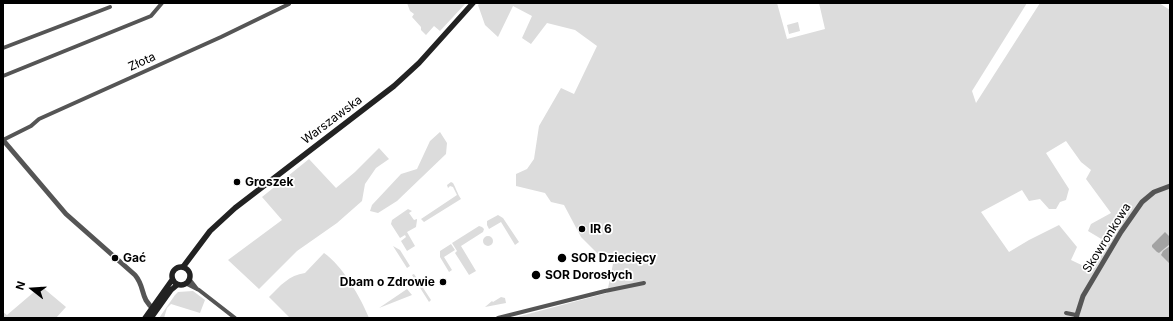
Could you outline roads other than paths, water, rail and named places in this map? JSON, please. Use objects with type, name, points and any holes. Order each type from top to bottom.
[{"type":"main road","name":"Warszawska","points":[[185,269],[197,247],[210,231],[235,208],[384,95],[404,78],[474,3]]},
{"type":"main road","points":[[145,318],[154,309],[171,290],[177,285],[182,285],[188,282],[190,274],[185,269],[179,268],[174,270],[172,280],[154,309],[151,318]]},
{"type":"main road","points":[[172,280],[177,285]]},
{"type":"street","points":[[3,76],[151,16],[162,3]]},
{"type":"street","name":"Złota","points":[[3,140],[31,126],[39,119],[221,37],[289,4]]},
{"type":"street","points":[[3,48],[110,7]]},
{"type":"street","points":[[3,140],[66,214],[137,277],[145,300],[154,309]]},
{"type":"street","name":"Skowronkowa","points":[[1076,317],[1082,299],[1094,278],[1121,232],[1142,202],[1154,192],[1170,186]]},
{"type":"street","points":[[188,282],[235,318]]},
{"type":"street","points":[[498,318],[605,291],[644,283]]},
{"type":"street","points":[[1066,313],[1076,317]]},
{"type":"place","name":"Groszek","points":[[237,182]]},
{"type":"place","name":"IR 6","points":[[582,229]]},
{"type":"place","name":"Gać","points":[[115,258]]},
{"type":"place","name":"SOR Dziecięcy","points":[[562,258]]},
{"type":"place","name":"SOR Dorosłych","points":[[536,275]]},
{"type":"place","name":"Dbam o Zdrowie","points":[[443,282]]}]
